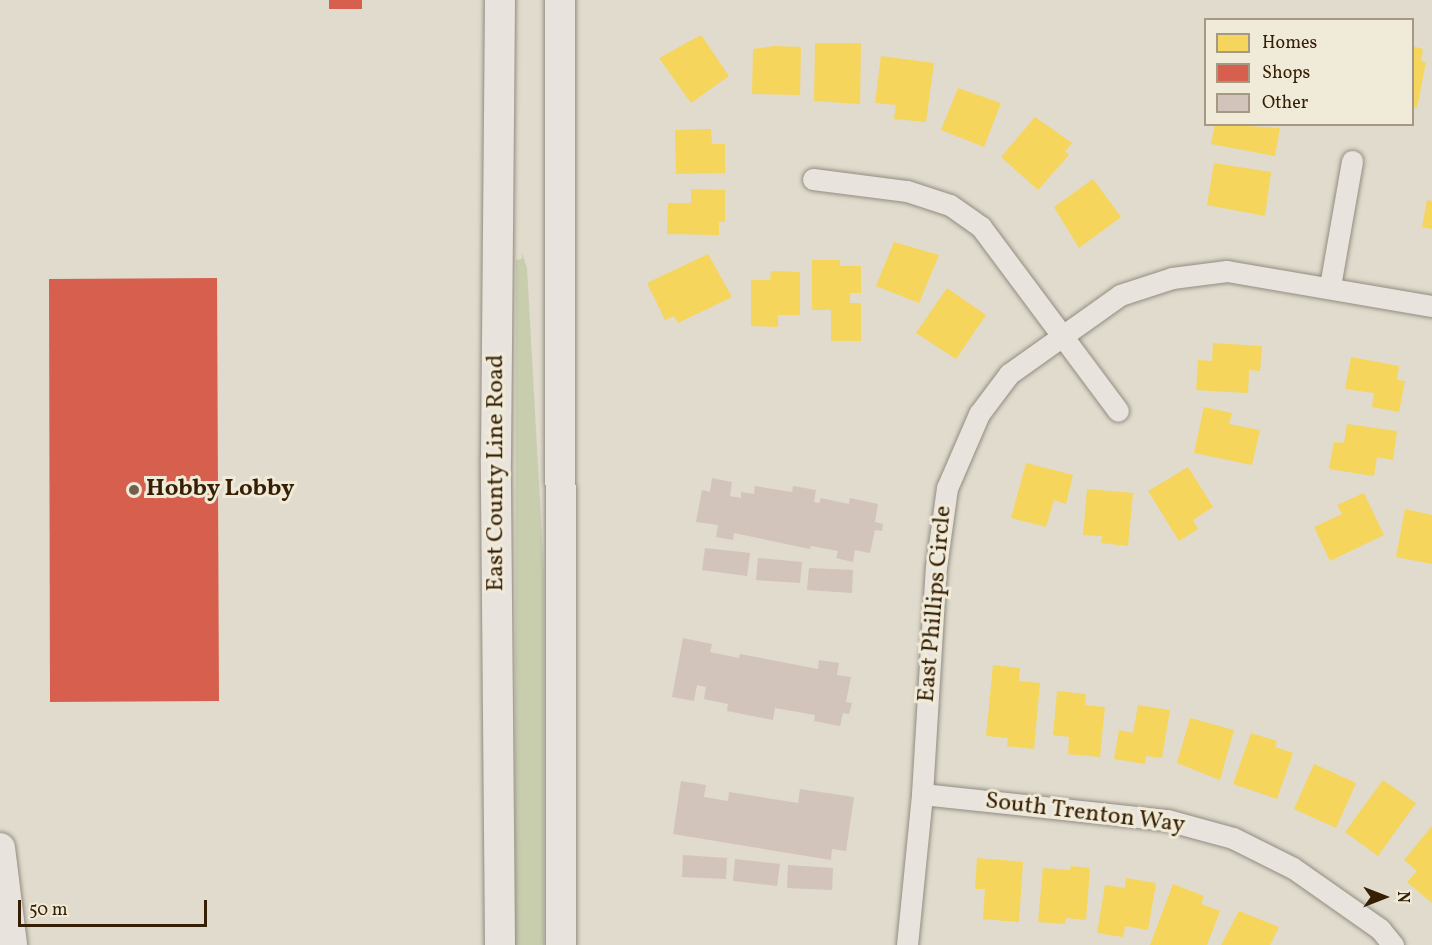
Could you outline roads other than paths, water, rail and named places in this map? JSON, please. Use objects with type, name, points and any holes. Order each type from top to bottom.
[{"type":"main road","name":"East County Line Road","points":[[500,0],[496,458],[500,945]]},
{"type":"main road","points":[[560,0],[561,945]]},
{"type":"main road","points":[[0,848],[12,945]]},
{"type":"street","points":[[1330,286],[1352,161]]},
{"type":"street","points":[[813,179],[907,191],[950,205],[981,227],[1063,333],[1118,411]]},
{"type":"street","name":"East Phillips Circle","points":[[907,945],[922,794],[936,567],[947,488],[979,414],[1009,374],[1063,333],[1120,295],[1172,278],[1227,271],[1330,286],[1432,306]]},
{"type":"street","name":"South Trenton Way","points":[[922,794],[1167,820],[1233,838],[1293,868],[1380,929],[1393,945]]},
{"type":"place","name":"Hobby Lobby","points":[[134,490]]}]
